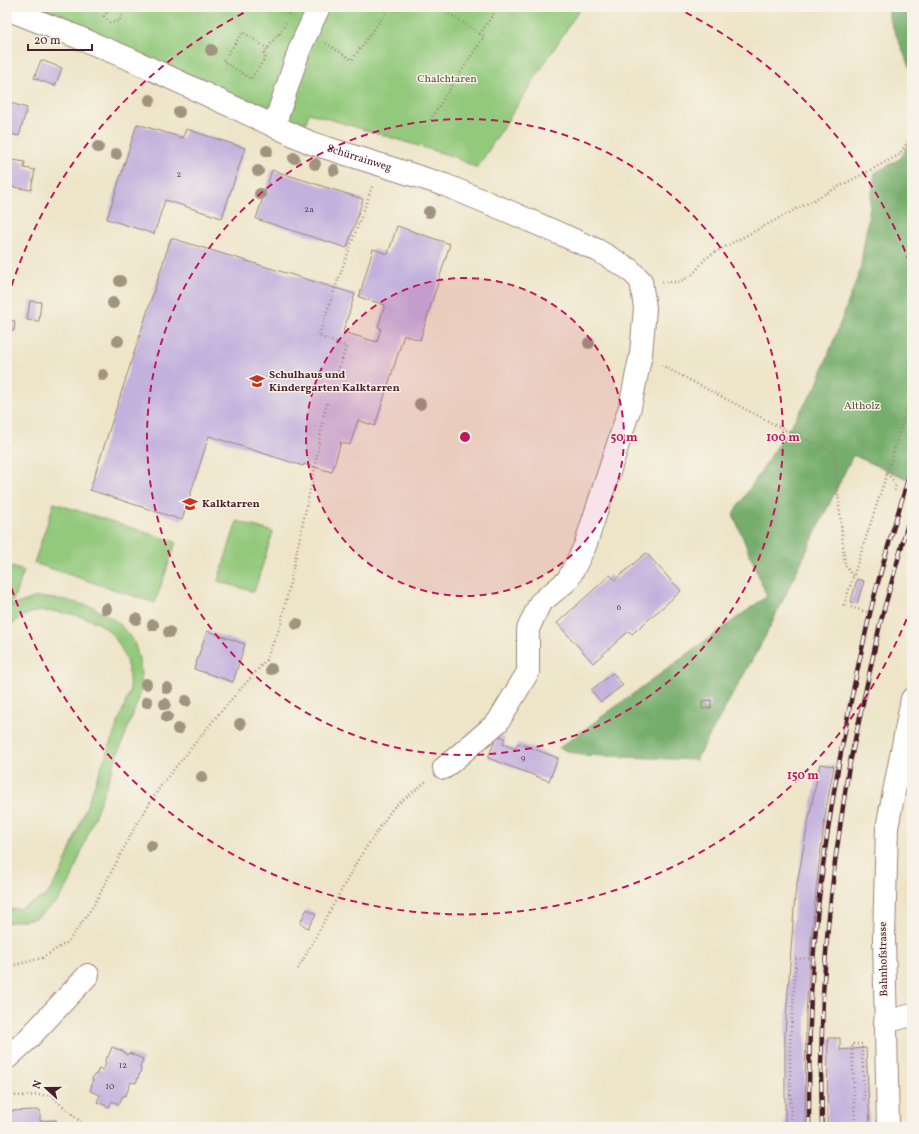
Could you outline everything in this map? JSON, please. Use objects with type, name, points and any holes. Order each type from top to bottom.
[{"type":"street","points":[[274,126],[300,48],[319,7]]},
{"type":"street","name":"Schürrainweg","points":[[7,9],[132,60],[311,143],[445,185],[510,212],[597,250],[629,269],[641,281]]},
{"type":"street","points":[[444,768],[498,722],[528,672],[528,629],[540,603],[568,580],[585,546],[630,407],[641,354],[645,308],[641,281]]},
{"type":"street","name":"Bahnhofstrasse","points":[[888,1127],[884,937],[887,828],[912,699]]},
{"type":"street","points":[[7,1058],[28,1039],[88,975]]},
{"type":"street","points":[[885,1022],[912,1015]]},
{"type":"path","points":[[112,7],[104,16],[110,23],[119,21],[124,7]]},
{"type":"path","points":[[308,30],[352,60],[390,7]]},
{"type":"path","points":[[430,120],[484,36],[439,7]]},
{"type":"path","points":[[480,34],[498,7]]},
{"type":"path","points":[[268,49],[243,32],[223,61],[251,79],[265,58],[264,53],[268,49],[279,33]]},
{"type":"path","points":[[641,281],[678,282],[688,277],[715,252],[899,155],[912,135]]},
{"type":"path","points":[[337,375],[346,347],[319,336],[334,288],[346,261],[380,164]]},
{"type":"path","points":[[641,354],[787,432],[834,452],[845,565],[854,577]]},
{"type":"path","points":[[867,612],[844,605],[912,390]]},
{"type":"path","points":[[7,966],[42,958],[68,942],[94,905],[135,827],[162,784],[218,715],[266,660],[281,624],[314,472],[324,414],[328,401]]},
{"type":"path","points":[[887,473],[896,484],[894,493]]},
{"type":"path","points":[[298,969],[359,858],[393,808],[444,768]]},
{"type":"path","points":[[791,1127],[790,1048],[796,959],[810,958]]},
{"type":"path","points":[[855,1127],[852,1044],[862,1044],[864,1104]]},
{"type":"path","points":[[7,1096],[51,1095],[86,1127]]},
{"type":"green space","name":"Chalchtaren","points":[[24,7],[581,7],[477,168],[452,156],[309,113],[304,128]]},
{"type":"green space","points":[[889,7],[912,7],[912,73],[889,18]]},
{"type":"green space","name":"Altholz","points":[[912,138],[912,481],[853,455],[766,635],[696,760],[581,755],[559,748],[767,596],[733,514],[816,387],[860,271],[875,173],[901,158]]},
{"type":"green space","points":[[54,503],[176,542],[155,603],[34,563]]},
{"type":"green space","points":[[237,521],[273,532],[254,592],[218,581]]},
{"type":"green space","points":[[8,566],[24,571],[11,606],[37,597],[65,600],[93,607],[118,622],[134,642],[140,662],[142,690],[70,882],[57,902],[36,918],[7,923],[7,909],[19,909],[46,896],[62,871],[130,691],[128,667],[122,650],[109,632],[96,622],[87,618],[66,613],[45,611],[28,614],[22,617],[7,631]]},
{"type":"building","points":[[41,60],[62,68],[55,86],[34,78]]},
{"type":"building","points":[[7,102],[27,108],[19,136],[7,133]]},
{"type":"building","points":[[137,124],[183,138],[186,129],[245,148],[222,218],[165,200],[154,234],[107,219]]},
{"type":"building","points":[[7,159],[25,162],[24,168],[35,170],[31,190],[7,186]]},
{"type":"building","points":[[272,170],[363,199],[347,248],[256,219]]},
{"type":"building","name":"Schulhaus und Kindergarten Kalktarren","points":[[397,226],[450,244],[420,340],[404,335],[375,426],[358,420],[350,445],[341,442],[332,472],[304,464],[303,466],[209,436],[182,520],[90,490],[171,238],[355,294],[343,332],[377,342],[381,328],[378,327],[385,305],[359,297],[373,249],[388,254]]},
{"type":"building","points":[[30,301],[41,302],[39,321],[27,320]]},
{"type":"building","points":[[7,320],[15,321],[14,331],[7,330]]},
{"type":"building","points":[[646,553],[681,591],[632,634],[629,631],[593,663],[557,623],[610,575],[615,580]]},
{"type":"building","points":[[857,579],[864,581],[857,604],[851,602]]},
{"type":"building","points":[[207,631],[245,644],[233,682],[194,669]]},
{"type":"building","points":[[613,673],[623,685],[601,702],[591,690]]},
{"type":"building","points":[[711,700],[711,708],[702,709],[702,701]]},
{"type":"building","points":[[497,735],[505,738],[503,744],[515,749],[518,743],[558,758],[549,781],[488,758]]},
{"type":"building","points":[[820,764],[834,766],[826,809],[811,941],[806,1013],[805,1127],[785,1127],[785,1033],[795,895]]},
{"type":"building","points":[[307,909],[316,914],[308,928],[300,923]]},
{"type":"building","points":[[828,1038],[840,1038],[840,1050],[866,1048],[870,1127],[827,1127]]},
{"type":"building","points":[[112,1047],[125,1052],[127,1055],[129,1053],[143,1059],[136,1083],[131,1082],[126,1095],[123,1096],[119,1104],[112,1101],[109,1107],[97,1102],[100,1095],[90,1091],[94,1075],[96,1075],[99,1068],[103,1070],[106,1063],[106,1057],[108,1057]]},
{"type":"building","points":[[40,1110],[40,1121],[56,1120],[57,1127],[7,1127],[7,1111]]},
{"type":"railway","points":[[809,1127],[810,1028],[814,948],[818,901],[831,807],[848,714],[868,622],[883,563],[912,466]]},
{"type":"railway","points":[[822,1127],[821,1067],[823,994],[835,862],[848,772],[880,624],[912,509]]},
{"type":"place","name":"Schulhaus und Kindergarten Kalktarren","points":[[257,381]]},
{"type":"place","name":"Kalktarren","points":[[190,504]]}]
